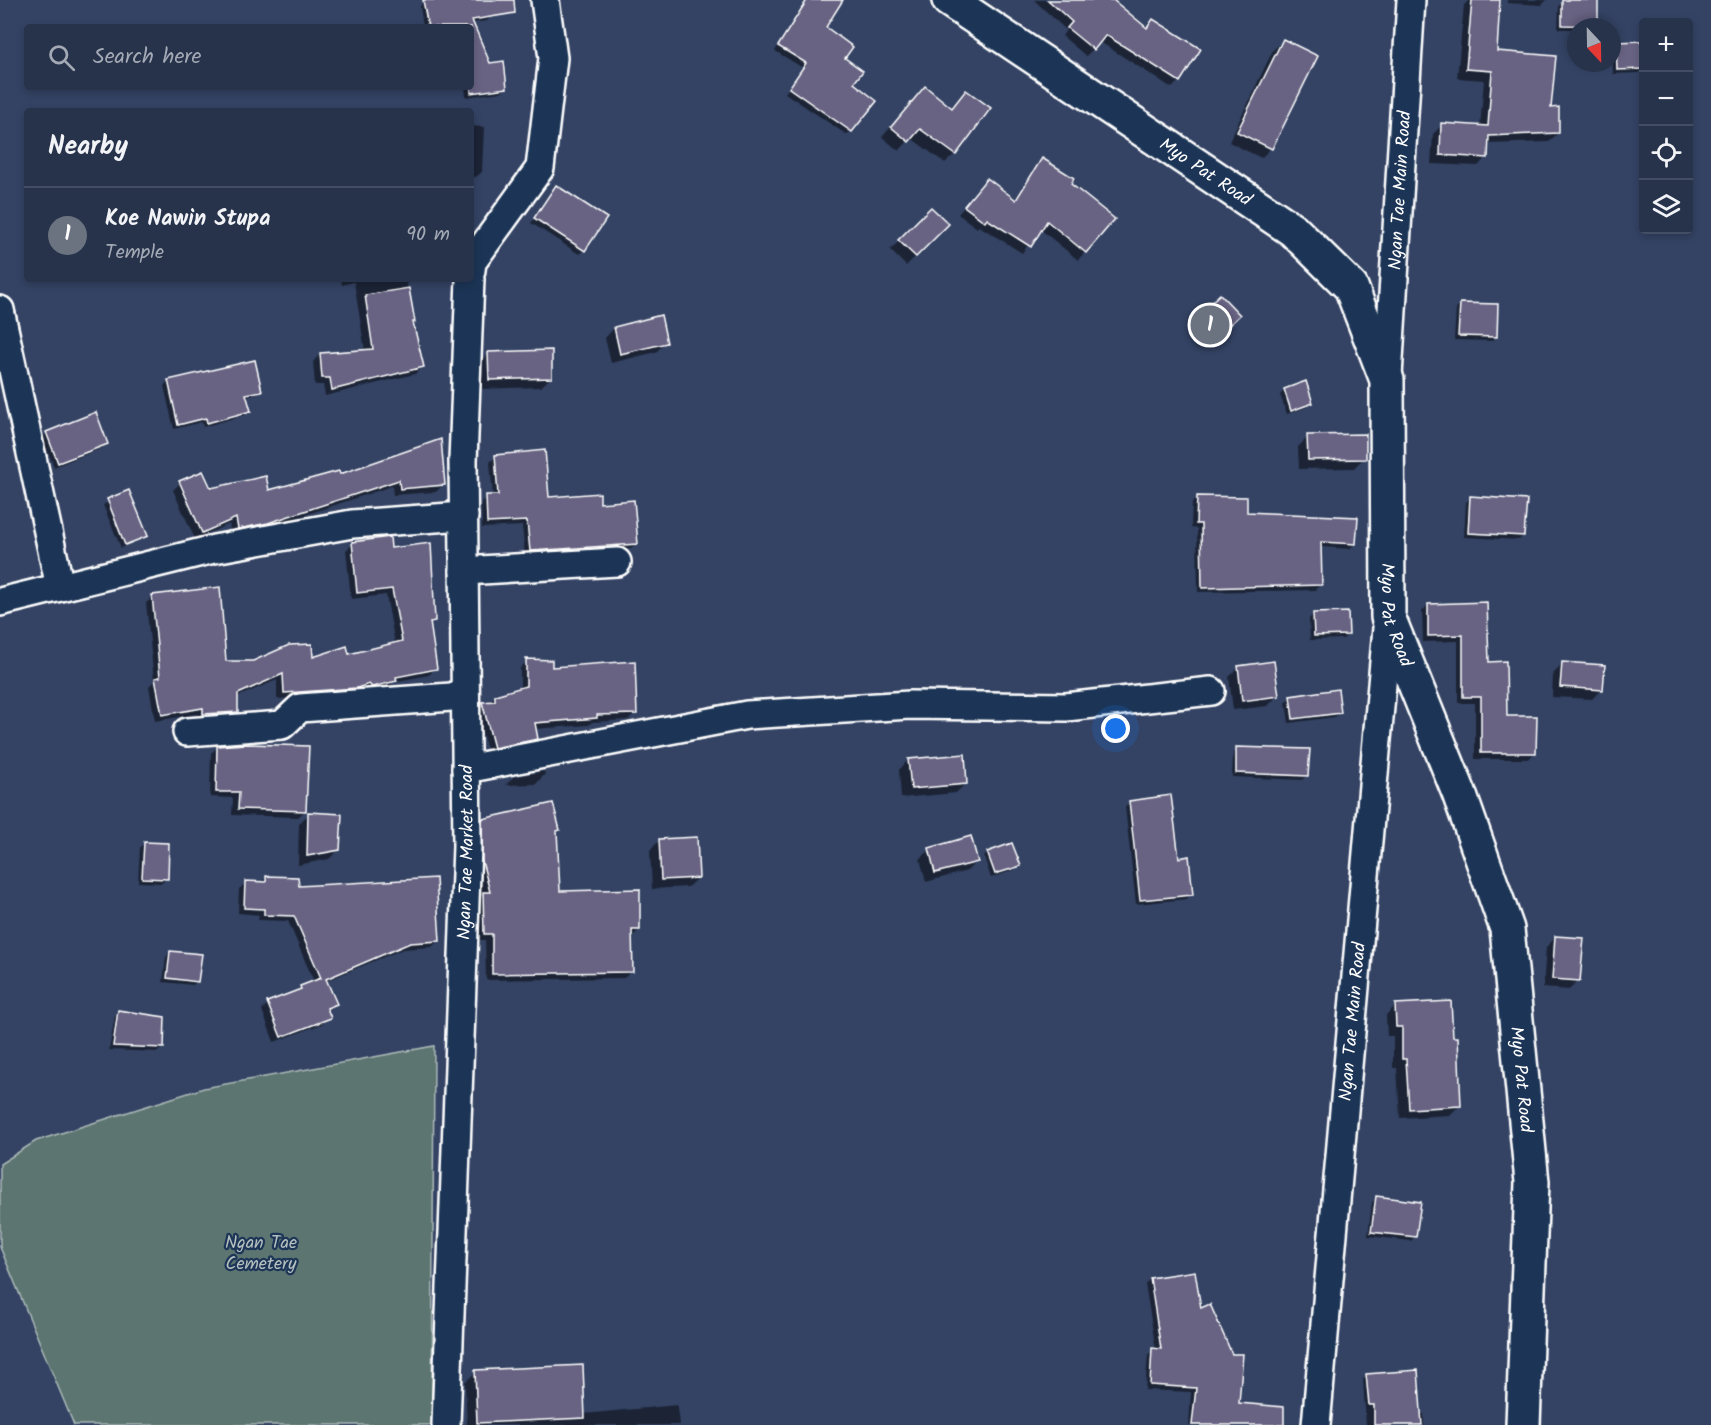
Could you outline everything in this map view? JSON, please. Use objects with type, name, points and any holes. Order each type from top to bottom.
[{"type":"main road","name":"Myo Pat Road","points":[[949,0],[1293,230],[1351,287],[1387,380],[1388,617],[1459,793],[1507,929],[1532,1182],[1523,1425]]},
{"type":"street","points":[[474,259],[540,168],[553,58],[544,0]]},
{"type":"street","name":"Ngan Tae Main Road","points":[[1387,380],[1411,0]]},
{"type":"street","name":"Ngan Tae Market Road","points":[[446,1425],[466,870],[464,516],[470,282]]},
{"type":"street","points":[[0,310],[60,586]]},
{"type":"street","points":[[0,602],[194,554],[352,524],[464,516]]},
{"type":"street","points":[[464,571],[617,562]]},
{"type":"street","name":"Ngan Tae Main Road","points":[[1317,1425],[1388,617]]},
{"type":"street","points":[[466,769],[747,715],[910,705],[1066,707],[1211,691]]},
{"type":"street","points":[[187,732],[282,724],[300,708],[465,696]]},
{"type":"green space","name":"Ngan Tae Cemetery","points":[[434,1046],[432,1425],[74,1425],[0,1247],[0,1164],[36,1141],[204,1088]]},
{"type":"building","points":[[423,0],[514,0],[515,13],[472,20],[474,24],[427,24]]},
{"type":"building","points":[[807,0],[843,0],[826,27],[853,47],[845,58],[863,71],[854,83],[877,101],[852,132],[789,88],[806,63],[778,46]]},
{"type":"building","points":[[1048,0],[1113,0],[1147,28],[1153,19],[1201,49],[1180,82],[1106,35],[1094,50],[1067,28],[1072,22]]},
{"type":"building","points":[[1472,0],[1500,0],[1497,51],[1556,56],[1551,108],[1559,107],[1559,133],[1489,136],[1488,158],[1440,155],[1441,123],[1488,126],[1492,71],[1466,69]]},
{"type":"building","points":[[1562,0],[1598,0],[1598,18],[1567,18],[1567,25],[1562,25]]},
{"type":"building","points":[[474,25],[490,63],[504,61],[507,88],[471,93],[471,90],[474,90]]},
{"type":"building","points":[[1283,39],[1318,56],[1272,149],[1237,132]]},
{"type":"building","points":[[1639,41],[1639,69],[1621,70],[1621,42]]},
{"type":"building","points":[[925,86],[952,108],[966,90],[991,108],[956,155],[920,129],[909,142],[891,127]]},
{"type":"building","points":[[1042,158],[1074,178],[1071,184],[1115,219],[1086,253],[1047,221],[1031,247],[987,219],[985,222],[964,206],[987,178],[1016,200]]},
{"type":"building","points":[[556,185],[607,218],[585,251],[534,218]]},
{"type":"building","points":[[931,207],[949,224],[916,257],[898,240]]},
{"type":"building","points":[[409,288],[415,322],[413,322],[424,367],[332,390],[330,378],[322,378],[320,353],[373,349],[365,295]]},
{"type":"building","points":[[1220,294],[1240,315],[1211,342],[1191,321]]},
{"type":"building","points":[[1460,303],[1498,304],[1497,337],[1458,336]]},
{"type":"building","points":[[661,315],[667,343],[620,354],[614,327]]},
{"type":"building","points":[[552,350],[552,378],[489,380],[488,352]]},
{"type":"building","points":[[255,360],[262,391],[246,394],[251,411],[207,423],[206,418],[178,425],[168,380]]},
{"type":"building","points":[[1306,381],[1313,403],[1291,411],[1284,389]]},
{"type":"building","points":[[96,412],[108,444],[58,463],[46,432]]},
{"type":"building","points":[[1366,434],[1366,459],[1308,460],[1307,435]]},
{"type":"building","points":[[441,439],[445,485],[400,489],[399,480],[268,523],[238,529],[236,518],[202,533],[179,481],[203,471],[211,488],[266,476],[269,490],[339,471],[340,474]]},
{"type":"building","points":[[545,450],[549,497],[600,493],[600,503],[634,500],[638,544],[530,551],[527,521],[487,523],[486,495],[498,495],[495,455]]},
{"type":"building","points":[[129,490],[148,536],[125,545],[107,499]]},
{"type":"building","points":[[1197,496],[1247,497],[1247,512],[1358,517],[1356,544],[1321,542],[1322,585],[1202,588],[1201,524],[1196,524]]},
{"type":"building","points":[[1470,496],[1527,500],[1524,536],[1468,533]]},
{"type":"building","points":[[390,537],[391,548],[431,543],[435,621],[430,622],[437,669],[396,677],[397,681],[372,687],[369,684],[357,688],[284,693],[283,674],[238,694],[238,712],[203,714],[203,708],[162,715],[155,678],[160,677],[152,595],[220,587],[226,661],[253,661],[289,645],[312,644],[313,657],[347,646],[349,654],[402,641],[392,589],[357,593],[352,542]]},
{"type":"building","points":[[1487,602],[1489,662],[1506,661],[1507,716],[1537,716],[1536,753],[1481,753],[1481,697],[1463,697],[1463,635],[1428,636],[1428,604]]},
{"type":"building","points":[[1348,612],[1349,635],[1314,636],[1313,613]]},
{"type":"building","points":[[526,659],[552,660],[552,667],[635,661],[637,714],[597,715],[597,718],[535,723],[538,739],[494,748],[482,702],[495,701],[495,695],[526,686]]},
{"type":"building","points":[[1274,661],[1279,696],[1242,701],[1238,666]]},
{"type":"building","points":[[1562,662],[1605,665],[1603,690],[1560,687]]},
{"type":"building","points":[[1338,689],[1341,713],[1293,719],[1290,696]]},
{"type":"building","points":[[245,744],[309,746],[306,811],[238,809],[239,792],[216,792],[217,746]]},
{"type":"building","points":[[1236,747],[1310,749],[1308,776],[1236,773]]},
{"type":"building","points":[[965,754],[967,784],[911,789],[908,759]]},
{"type":"building","points":[[1171,795],[1179,858],[1189,856],[1193,895],[1140,900],[1129,801]]},
{"type":"building","points":[[553,803],[560,830],[557,831],[560,891],[640,889],[640,930],[632,930],[633,972],[492,974],[492,934],[484,934],[483,892],[490,892],[482,861],[482,819]]},
{"type":"building","points":[[308,812],[342,814],[340,850],[307,856]]},
{"type":"building","points":[[971,836],[978,862],[935,873],[929,848]]},
{"type":"building","points":[[697,837],[699,878],[661,880],[659,839]]},
{"type":"building","points":[[144,842],[169,843],[168,879],[142,878]]},
{"type":"building","points":[[1012,843],[1021,866],[995,874],[987,852]]},
{"type":"building","points":[[266,876],[298,877],[299,886],[436,878],[440,941],[410,943],[326,979],[337,1004],[327,1008],[331,1018],[281,1037],[267,1002],[301,989],[300,986],[321,978],[294,916],[264,915],[264,909],[244,908],[245,881],[266,882]]},
{"type":"building","points":[[1555,936],[1584,938],[1580,981],[1552,979]]},
{"type":"building","points":[[170,951],[202,954],[198,982],[167,978]]},
{"type":"building","points":[[1451,1001],[1453,1037],[1458,1037],[1461,1106],[1409,1109],[1406,1059],[1402,1059],[1402,1027],[1396,1027],[1395,1004]]},
{"type":"building","points":[[118,1010],[165,1017],[164,1048],[113,1046]]},
{"type":"building","points":[[1376,1196],[1421,1202],[1416,1237],[1371,1232]]},
{"type":"building","points":[[1195,1271],[1201,1308],[1210,1304],[1232,1354],[1243,1354],[1239,1403],[1284,1407],[1284,1425],[1192,1425],[1196,1388],[1150,1385],[1152,1348],[1161,1349],[1150,1278]]},
{"type":"building","points":[[583,1365],[585,1418],[477,1423],[475,1370]]},
{"type":"building","points":[[1418,1370],[1422,1425],[1374,1425],[1374,1405],[1369,1405],[1366,1374]]},
{"type":"place","name":"Koe Nawin Stupa","points":[[1210,325]]}]
